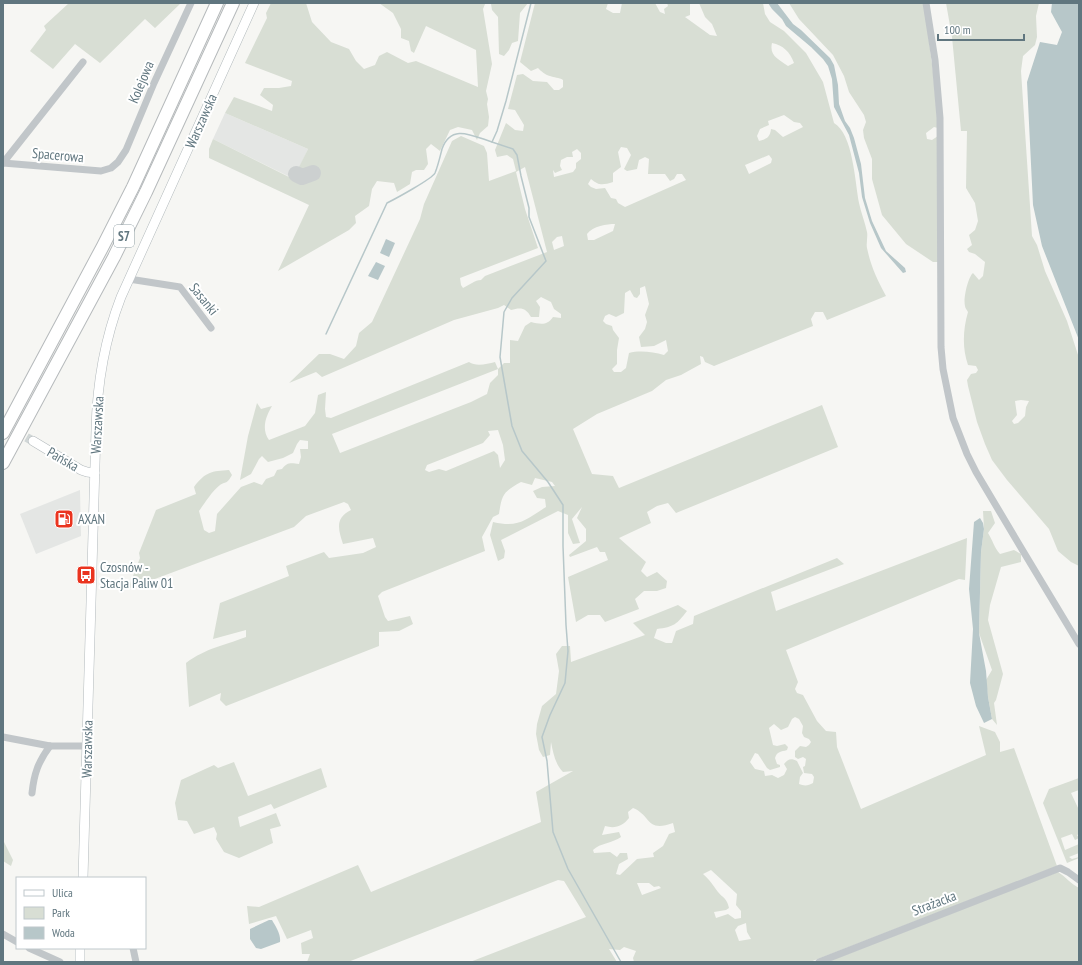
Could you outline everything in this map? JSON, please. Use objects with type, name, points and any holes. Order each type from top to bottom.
[{"type":"highway","name":"S7","points":[[3,434],[104,246],[217,3]]},
{"type":"highway","name":"S7","points":[[3,464],[114,257],[150,185],[233,3]]},
{"type":"street","name":"Kolejowa","points":[[111,168],[118,162],[126,150],[154,83],[191,3]]},
{"type":"street","name":"Warszawska","points":[[83,877],[96,409],[101,368],[112,323],[129,279],[254,3]]},
{"type":"street","points":[[926,3],[935,60],[940,118],[942,346],[943,369],[952,413],[959,434],[976,472],[1079,644]]},
{"type":"street","points":[[3,163],[83,62]]},
{"type":"street","name":"Spacerowa","points":[[3,163],[101,171],[111,168]]},
{"type":"street","name":"Sasanki","points":[[129,279],[180,287],[211,328]]},
{"type":"street","name":"Pańska","points":[[33,441],[80,470],[95,473]]},
{"type":"street","points":[[3,737],[50,746],[86,746]]},
{"type":"street","points":[[32,793],[37,768],[50,746]]},
{"type":"street","name":"Strażacka","points":[[819,962],[1060,868],[1079,880]]},
{"type":"street","points":[[3,934],[16,941]]},
{"type":"street","points":[[31,949],[60,962]]},
{"type":"street","points":[[80,949],[80,962]]},
{"type":"street","points":[[133,949],[136,962]]},
{"type":"shaded area","points":[[225,113],[308,149],[294,179],[213,139]]},
{"type":"shaded area","points":[[80,490],[81,536],[36,554],[20,514]]},
{"type":"green space","points":[[69,3],[181,3],[155,28],[145,19],[100,63],[75,44],[53,69],[30,51],[46,30],[44,26]]},
{"type":"green space","points":[[271,3],[306,3],[312,22],[331,42],[349,49],[356,61],[364,69],[375,65],[379,56],[387,52],[408,63],[416,61],[478,87],[476,50],[426,26],[414,53],[411,51],[409,41],[401,38],[401,29],[393,13],[379,3],[528,3],[520,13],[518,41],[512,43],[504,56],[499,54],[498,17],[492,10],[491,4],[485,4],[483,9],[492,64],[486,91],[488,99],[488,126],[480,133],[477,140],[472,130],[458,127],[450,130],[440,151],[431,144],[426,149],[428,164],[424,170],[416,170],[412,172],[410,184],[397,192],[394,183],[377,181],[372,189],[369,206],[355,216],[356,223],[349,230],[278,271],[309,205],[209,158],[209,149],[213,139],[293,179],[308,149],[225,113],[234,97],[272,111],[273,105],[260,95],[264,88],[291,86],[292,81],[245,63],[267,18],[266,13]]},
{"type":"green space","points":[[535,3],[608,3],[606,9],[613,13],[620,13],[622,3],[655,3],[660,12],[665,14],[664,9],[668,6],[667,3],[690,3],[690,15],[685,17],[710,35],[717,36],[712,24],[705,17],[699,3],[763,3],[765,14],[770,22],[784,31],[806,53],[823,82],[834,123],[845,137],[849,147],[859,203],[867,232],[867,246],[870,261],[886,296],[827,320],[823,312],[815,312],[811,319],[813,326],[714,366],[705,362],[703,357],[700,356],[701,364],[681,375],[666,380],[652,391],[597,414],[573,429],[592,474],[613,476],[619,488],[822,405],[838,447],[676,513],[668,503],[657,506],[647,512],[651,523],[619,538],[646,562],[641,571],[647,577],[657,572],[667,581],[666,588],[657,591],[644,591],[635,599],[639,609],[605,622],[600,615],[588,615],[576,622],[568,577],[608,560],[605,552],[600,552],[597,547],[570,557],[569,555],[586,541],[586,529],[577,518],[582,507],[572,519],[580,543],[573,544],[568,533],[568,515],[558,511],[501,540],[505,551],[504,558],[498,561],[490,535],[493,522],[509,524],[521,522],[527,519],[546,507],[545,499],[537,498],[533,491],[542,487],[555,486],[552,482],[535,478],[532,485],[521,482],[510,488],[504,494],[499,514],[493,517],[482,537],[485,551],[382,592],[378,596],[385,617],[388,621],[410,616],[413,624],[399,631],[379,632],[379,646],[226,706],[220,700],[221,693],[189,707],[186,663],[201,654],[246,637],[246,630],[213,639],[220,603],[289,576],[286,566],[324,552],[329,558],[363,553],[376,547],[373,538],[343,544],[339,524],[342,517],[351,510],[348,504],[344,502],[306,516],[294,527],[128,589],[140,558],[139,553],[156,510],[196,494],[194,487],[205,475],[213,472],[229,470],[232,475],[229,480],[214,490],[199,511],[204,530],[209,533],[215,531],[217,514],[241,487],[254,482],[262,485],[266,479],[274,476],[277,470],[282,469],[289,464],[299,464],[301,457],[300,449],[308,449],[308,441],[300,440],[293,453],[283,458],[268,462],[262,456],[251,474],[240,480],[248,436],[257,403],[261,409],[272,406],[265,423],[265,431],[269,440],[305,426],[315,413],[318,395],[326,392],[326,417],[331,418],[469,362],[478,365],[495,362],[498,369],[504,363],[510,363],[510,340],[518,341],[525,326],[531,322],[540,324],[546,323],[553,317],[561,318],[561,314],[554,309],[551,302],[541,297],[536,301],[540,307],[539,317],[531,317],[523,309],[511,310],[504,305],[454,320],[322,377],[316,372],[289,383],[319,354],[330,354],[344,359],[356,346],[359,333],[372,322],[420,219],[424,204],[452,141],[461,136],[484,146],[487,153],[489,181],[516,171],[513,159],[507,155],[497,157],[495,150],[506,123],[515,130],[523,131],[524,125],[515,110],[508,109],[517,75],[523,74],[533,81],[547,82],[554,90],[559,90],[563,87],[563,80],[546,75],[538,68],[531,71],[520,62]],"holes":[[[772,43],[780,45],[786,50],[794,63],[788,66],[773,54],[771,47]],[[784,115],[794,122],[800,123],[803,127],[783,137],[775,130],[771,129],[768,137],[759,141],[757,136],[760,129],[769,125],[768,121]],[[621,147],[627,148],[631,155],[624,169],[627,171],[637,169],[639,160],[645,157],[649,159],[648,174],[665,174],[670,181],[674,179],[677,174],[682,174],[686,180],[625,207],[618,203],[616,199],[611,198],[605,188],[596,189],[588,184],[591,179],[596,183],[601,184],[613,182],[613,173],[621,167],[618,152]],[[577,149],[581,153],[581,159],[576,163],[576,168],[573,172],[554,177],[553,170],[555,173],[562,170],[560,166],[561,160],[567,157],[573,157],[572,152]],[[769,155],[772,159],[771,163],[749,174],[745,165]],[[525,167],[547,252],[485,276],[481,280],[463,288],[460,278],[538,248],[525,209],[516,172]],[[615,224],[613,231],[594,240],[588,240],[587,234],[590,231],[596,227]],[[562,236],[564,246],[554,250],[552,242],[557,237]],[[645,286],[649,304],[645,315],[647,322],[645,329],[639,337],[641,347],[654,346],[666,340],[668,351],[664,355],[646,352],[629,353],[626,368],[621,372],[614,372],[612,369],[617,364],[619,338],[612,326],[603,321],[605,316],[609,314],[616,317],[624,313],[625,293],[630,290],[634,297],[637,298],[640,294],[640,288]],[[498,369],[498,375],[490,383],[487,394],[471,402],[340,453],[332,434]],[[498,430],[503,445],[505,460],[500,468],[498,455],[494,451],[446,471],[439,469],[429,472],[425,470],[427,465],[483,443],[490,435],[488,431]]]},
{"type":"green space","points":[[789,3],[924,3],[933,72],[938,128],[934,127],[926,133],[927,139],[932,140],[938,136],[938,262],[933,262],[906,244],[882,215],[872,179],[872,159],[864,138],[863,130],[866,122],[864,115],[849,92],[844,76],[833,55],[799,19]]},
{"type":"green space","points":[[946,3],[1039,3],[1036,16],[1037,37],[1035,45],[1023,56],[1021,71],[1032,236],[1037,245],[1045,271],[1067,321],[1079,358],[1079,566],[1071,562],[1058,551],[1049,529],[992,460],[977,422],[968,386],[967,380],[971,374],[976,373],[978,370],[976,366],[968,365],[966,359],[964,332],[968,312],[965,307],[965,294],[969,279],[973,273],[979,280],[983,276],[985,262],[975,254],[969,252],[967,249],[972,245],[969,235],[975,230],[978,221],[975,203],[966,188],[967,131],[961,131],[952,37]],"holes":[[[1015,401],[1029,401],[1026,407],[1025,416],[1018,423],[1014,424],[1012,421],[1017,415]]]},
{"type":"green space","points":[[983,511],[991,511],[995,523],[988,533],[1000,554],[1014,550],[1021,554],[1021,562],[1001,567],[990,605],[988,620],[1003,674],[994,703],[997,725],[992,719],[986,680],[992,670],[979,633],[981,552],[984,529]]},
{"type":"green space","points":[[967,538],[965,580],[959,579],[786,650],[798,682],[795,689],[797,693],[803,695],[817,721],[826,731],[836,732],[837,747],[861,809],[986,755],[979,726],[995,732],[1000,742],[1000,752],[1014,748],[1057,866],[810,962],[634,962],[633,958],[636,951],[624,947],[620,950],[609,949],[617,962],[470,962],[586,917],[564,881],[558,880],[348,962],[307,962],[310,954],[302,954],[301,943],[313,938],[311,930],[287,939],[276,916],[249,924],[247,906],[259,907],[358,865],[371,892],[541,822],[536,792],[573,771],[563,772],[560,769],[555,758],[551,742],[550,755],[543,757],[539,750],[536,734],[542,706],[556,694],[559,671],[556,654],[562,646],[570,646],[571,662],[645,635],[633,623],[678,605],[687,611],[675,624],[657,629],[654,638],[666,643],[672,643],[676,631],[693,624],[694,616],[837,558],[844,564],[771,592],[776,611]],"holes":[[[795,717],[799,719],[803,726],[802,733],[804,737],[809,739],[811,742],[806,747],[800,746],[795,751],[795,757],[798,759],[803,757],[806,759],[805,766],[803,767],[804,773],[812,774],[814,777],[813,783],[808,785],[799,784],[800,777],[803,773],[795,760],[791,759],[785,762],[784,764],[787,769],[784,775],[778,778],[772,775],[765,776],[764,771],[755,769],[750,762],[755,753],[758,754],[770,770],[780,767],[775,758],[777,754],[787,750],[788,747],[785,744],[777,746],[773,745],[769,728],[774,724],[781,730],[788,727],[792,719]],[[633,808],[639,811],[650,822],[658,826],[673,823],[675,832],[669,834],[663,846],[653,853],[654,857],[637,859],[620,875],[616,874],[619,864],[628,859],[627,853],[620,853],[617,857],[610,852],[594,853],[593,850],[621,837],[619,832],[602,835],[605,826],[615,827],[624,823],[629,818],[628,812]],[[711,870],[737,894],[736,905],[741,911],[741,918],[735,919],[728,914],[716,918],[714,912],[729,908],[726,900],[703,874]],[[637,883],[649,883],[654,887],[659,886],[661,888],[642,895]],[[746,923],[747,932],[751,939],[739,941],[735,930],[738,926]]]},
{"type":"green space","points":[[234,762],[248,796],[321,768],[327,787],[274,809],[271,804],[238,817],[240,827],[276,813],[281,826],[270,829],[273,843],[239,858],[224,852],[216,839],[217,834],[214,827],[194,834],[187,821],[178,820],[175,803],[181,780],[214,765],[218,768]]},
{"type":"green space","points":[[1079,778],[1079,790],[1071,793],[1079,810],[1079,834],[1077,835],[1079,838],[1075,840],[1072,834],[1061,838],[1065,850],[1079,844],[1079,853],[1069,857],[1072,859],[1079,858],[1067,863],[1043,803],[1049,789]]},
{"type":"green space","points":[[3,840],[13,860],[11,866],[3,861]]},
{"type":"green space","points":[[1058,872],[1073,885],[1079,888],[1079,962],[827,962]]},
{"type":"water","points":[[768,3],[777,3],[793,24],[830,58],[834,65],[838,85],[839,104],[845,121],[854,138],[861,164],[865,198],[872,221],[886,251],[905,268],[906,272],[903,273],[881,248],[870,223],[862,197],[859,173],[849,135],[834,107],[832,79],[828,66],[811,47],[786,26]]},
{"type":"water","points":[[1052,3],[1079,3],[1079,340],[1042,246],[1033,205],[1027,82],[1040,42],[1057,45],[1062,32],[1051,12]]},
{"type":"water","points":[[386,239],[395,243],[389,257],[380,253]]},
{"type":"water","points":[[376,262],[385,266],[378,280],[368,276]]},
{"type":"water","points":[[980,518],[984,529],[981,552],[979,633],[986,671],[988,697],[992,719],[984,723],[976,706],[970,683],[973,629],[969,589],[974,522]]},
{"type":"water","points":[[272,920],[277,928],[280,936],[280,942],[261,949],[256,948],[250,939],[250,929]]},
{"type":"waterway","points":[[326,334],[387,203],[413,189],[435,173],[442,149],[446,141],[451,136],[457,134],[470,135],[492,142],[506,101],[531,3]]},
{"type":"waterway","points":[[492,142],[513,149],[517,155],[529,208],[529,217],[546,261],[512,298],[504,312],[500,357],[512,426],[522,451],[548,482],[563,505],[563,546],[568,651],[565,683],[550,715],[542,737],[547,761],[553,832],[568,869],[621,962]]},
{"type":"taxiway","points":[[296,174],[302,177],[313,173]]},
{"type":"tunnel","points":[[3,424],[33,441]]},
{"type":"place","name":"AXAN","points":[[64,519]]},
{"type":"place","name":"Czosnów - Stacja Paliw 01","points":[[86,575]]}]
